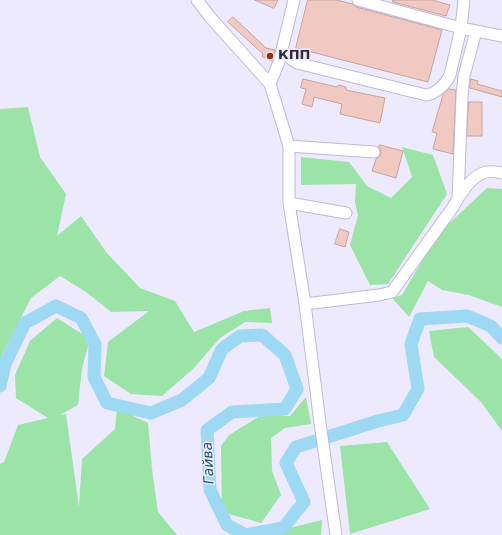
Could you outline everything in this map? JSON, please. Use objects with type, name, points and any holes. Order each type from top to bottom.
[{"type":"street","points":[[197,0],[210,17],[270,84],[289,146],[289,203],[305,304],[336,535]]},
{"type":"street","points":[[270,84],[279,62],[294,0]]},
{"type":"street","points":[[358,0],[461,28],[502,36]]},
{"type":"street","points":[[282,50],[297,63],[430,95],[439,89],[448,80],[450,75],[461,28],[464,0]]},
{"type":"street","points":[[458,198],[464,76],[476,31]]},
{"type":"street","points":[[289,146],[374,152]]},
{"type":"street","points":[[305,304],[379,296],[392,292],[469,184],[480,174],[485,172],[502,173]]},
{"type":"street","points":[[289,203],[346,213]]},
{"type":"green space","points":[[28,107],[40,157],[66,194],[57,236],[81,216],[106,252],[140,288],[175,301],[194,332],[244,311],[270,308],[272,323],[245,322],[220,338],[193,369],[162,396],[131,394],[104,376],[108,342],[149,311],[111,312],[86,292],[60,276],[31,298],[2,355],[0,363],[0,109]]},
{"type":"green space","points":[[402,147],[433,155],[447,194],[388,284],[370,285],[350,245],[358,215],[355,202],[356,184],[301,185],[301,157],[349,162],[367,186],[391,198],[412,177]]},
{"type":"green space","points":[[487,188],[502,189],[502,307],[469,295],[442,290],[428,281],[409,317],[392,298],[402,295],[438,234]]},
{"type":"green space","points":[[57,318],[90,339],[82,368],[78,405],[60,415],[66,414],[79,507],[82,459],[115,429],[117,408],[148,423],[158,512],[177,535],[0,535],[0,464],[4,462],[18,425],[48,418],[16,398],[15,375],[30,341]]},
{"type":"green space","points":[[468,327],[502,360],[502,431],[481,402],[434,357],[429,331]]},
{"type":"green space","points":[[306,397],[311,424],[285,428],[271,438],[272,471],[281,495],[261,523],[222,512],[221,446],[229,435],[260,416],[290,416]]},
{"type":"green space","points":[[387,442],[430,509],[350,534],[340,446]]},
{"type":"green space","points":[[322,520],[321,535],[261,535]]},
{"type":"building","points":[[255,0],[278,0],[274,8]]},
{"type":"building","points":[[308,0],[336,0],[353,4],[356,7],[442,30],[428,82],[296,48]]},
{"type":"building","points":[[393,0],[432,0],[450,5],[446,16],[393,2]]},
{"type":"building","points":[[233,17],[266,48],[275,50],[272,61],[269,60],[269,58],[262,57],[263,54],[228,22]]},
{"type":"building","points":[[303,79],[337,87],[338,85],[346,87],[346,90],[385,98],[380,123],[340,114],[342,104],[314,97],[312,107],[302,104],[306,89],[301,88]]},
{"type":"building","points":[[471,79],[478,81],[477,84],[502,91],[502,97],[470,88]]},
{"type":"building","points":[[449,89],[456,90],[453,154],[433,149],[437,133],[432,132],[443,95]]},
{"type":"building","points":[[469,102],[482,102],[482,136],[467,136]]},
{"type":"building","points":[[380,145],[403,151],[396,178],[372,171],[376,159],[381,153],[379,147]]},
{"type":"building","points":[[340,229],[349,232],[345,247],[335,244]]},
{"type":"waterway","name":"Гайва","points":[[0,386],[5,364],[25,323],[56,306],[81,318],[95,344],[94,377],[107,403],[151,413],[182,400],[209,378],[222,349],[240,336],[262,335],[285,355],[297,389],[285,409],[232,412],[207,430],[210,490],[227,525],[246,535],[283,528],[304,502],[286,463],[296,447],[378,421],[403,415],[418,389],[411,344],[420,319],[467,316],[491,326],[502,338]]},
{"type":"place","name":"КПП","points":[[270,56]]}]
